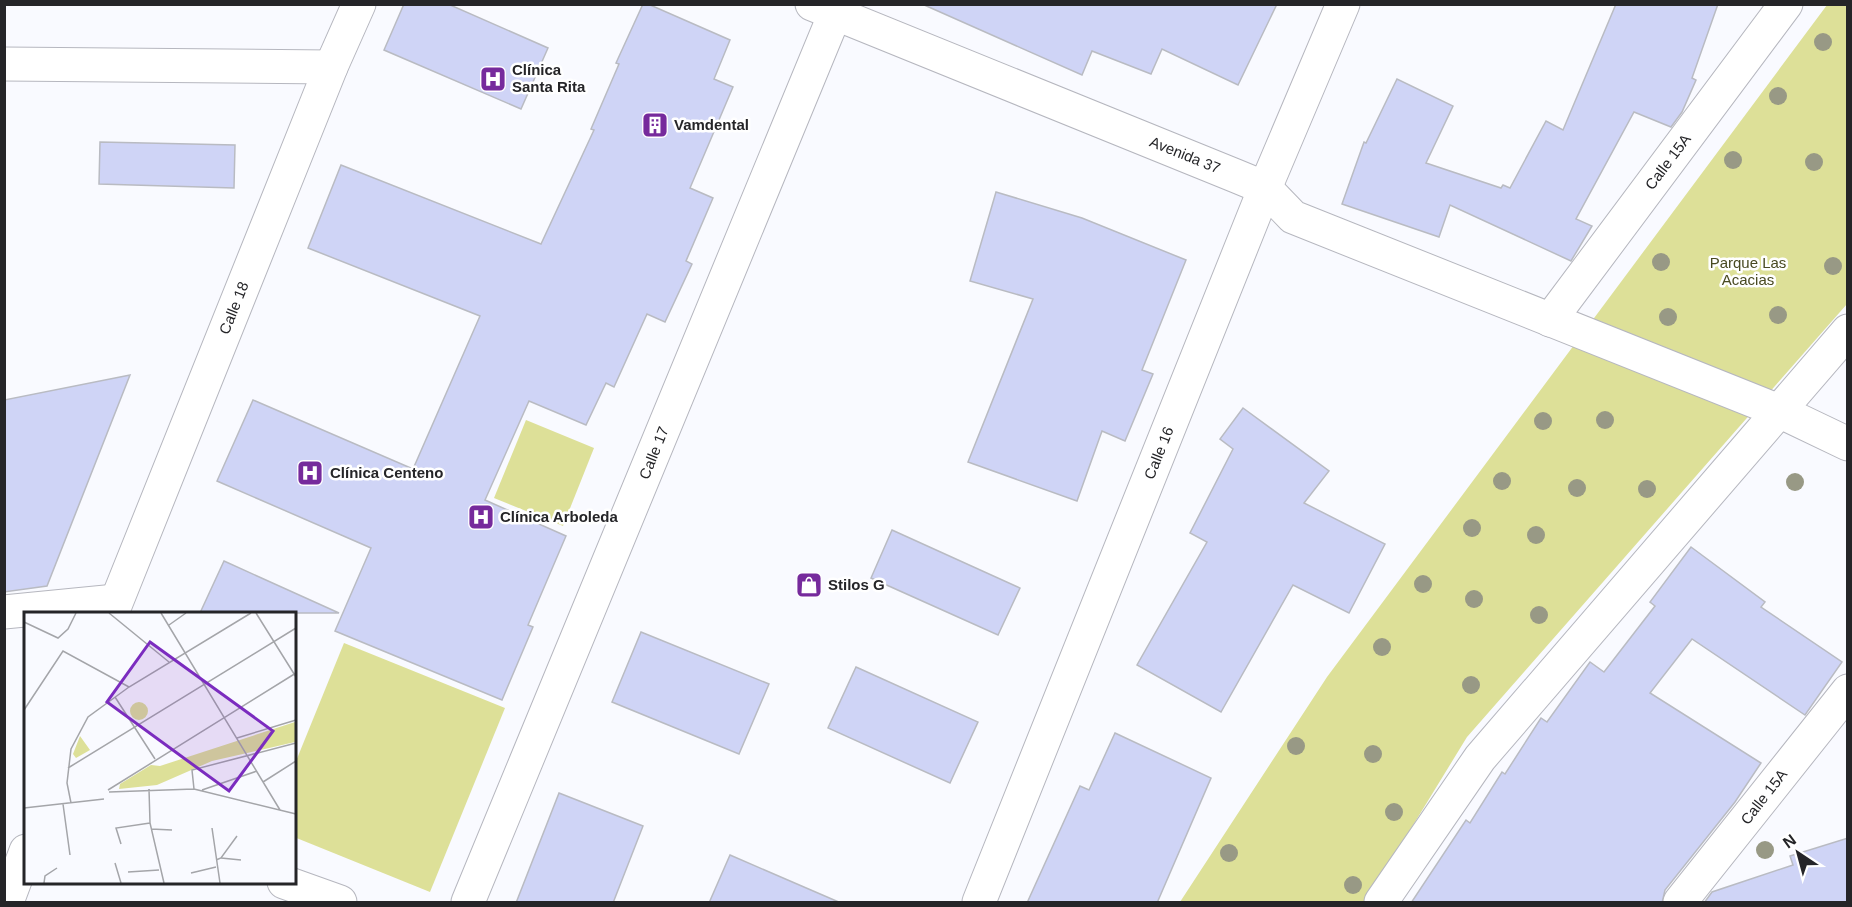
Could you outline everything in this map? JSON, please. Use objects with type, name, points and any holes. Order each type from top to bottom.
[{"type":"street","name":"Calle 18","points":[[114,607],[331,67],[359,4]]},
{"type":"street","name":"Calle 16","points":[[979,903],[1265,188],[1343,4]]},
{"type":"street","name":"Calle 15A","points":[[1550,320],[1786,4]]},
{"type":"street","name":"Avenida 37","points":[[829,8],[1265,188],[1293,217],[1779,411]]},
{"type":"street","name":"Calle 17","points":[[468,903],[829,8]]},
{"type":"street","points":[[4,64],[331,67]]},
{"type":"street","points":[[1382,903],[1480,758],[1848,331]]},
{"type":"street","points":[[1779,411],[1848,444]]},
{"type":"street","points":[[4,612],[114,607]]},
{"type":"street","name":"Calle 15A","points":[[1680,903],[1848,691]]},
{"type":"street","points":[[7,903],[24,856]]},
{"type":"street","points":[[287,883],[340,903]]},
{"type":"green space","name":"Parque Las Acacias","points":[[1827,5],[1847,5],[1847,304],[1467,737],[1366,902],[1180,902],[1327,677]]},
{"type":"green space","points":[[526,420],[594,448],[563,526],[494,498]]},
{"type":"green space","points":[[344,643],[505,708],[430,892],[296,838],[296,761]]},
{"type":"building","name":"Clínica Santa Rita","points":[[404,4],[448,4],[548,48],[521,109],[384,50]]},
{"type":"building","points":[[643,4],[648,4],[730,40],[714,79],[733,87],[690,188],[713,198],[686,261],[692,264],[665,322],[647,314],[614,387],[606,383],[586,425],[529,401],[485,500],[566,536],[528,625],[533,627],[502,700],[335,631],[371,548],[217,481],[253,400],[413,469],[480,316],[308,248],[341,165],[541,244],[594,130],[591,129],[619,64],[616,63]]},
{"type":"building","points":[[922,4],[1277,4],[1238,85],[1162,49],[1151,74],[1092,51],[1082,75]]},
{"type":"building","points":[[1616,4],[1718,4],[1692,78],[1696,80],[1682,112],[1671,127],[1634,112],[1576,219],[1592,226],[1571,261],[1450,205],[1439,237],[1342,204],[1364,142],[1366,143],[1397,79],[1453,106],[1426,163],[1501,188],[1503,185],[1510,188],[1546,121],[1563,130]]},
{"type":"building","points":[[100,142],[235,145],[234,188],[99,184]]},
{"type":"building","points":[[996,192],[1082,218],[1186,260],[1142,370],[1153,374],[1125,441],[1102,431],[1077,501],[968,462],[1033,299],[970,281]]},
{"type":"building","points":[[130,375],[47,586],[4,592],[4,400]]},
{"type":"building","points":[[1243,408],[1329,471],[1304,503],[1385,544],[1349,613],[1293,585],[1221,712],[1137,665],[1207,542],[1190,533],[1233,449],[1220,439]]},
{"type":"building","points":[[892,530],[1020,588],[998,635],[871,578]]},
{"type":"building","points":[[1691,547],[1765,602],[1761,607],[1842,662],[1805,715],[1692,639],[1650,693],[1761,763],[1735,802],[1665,890],[1662,903],[1411,903],[1466,820],[1470,823],[1502,772],[1505,774],[1541,718],[1547,722],[1590,662],[1604,672],[1655,606],[1650,602]]},
{"type":"building","points":[[224,561],[339,613],[296,612],[200,612]]},
{"type":"building","points":[[641,632],[769,684],[739,754],[612,702]]},
{"type":"building","points":[[856,667],[978,722],[950,783],[828,728]]},
{"type":"building","points":[[1115,733],[1211,778],[1157,903],[1027,903],[1080,786],[1089,790]]},
{"type":"building","points":[[559,793],[643,826],[613,903],[516,903]]},
{"type":"building","points":[[1848,838],[1848,903],[1704,903],[1712,892],[1793,865],[1790,856]]},
{"type":"building","points":[[730,855],[841,903],[709,903]]},
{"type":"place","name":"Clínica Santa Rita","points":[[493,79]]},
{"type":"place","name":"Vamdental","points":[[655,125]]},
{"type":"place","name":"Clínica Centeno","points":[[310,473]]},
{"type":"place","name":"Clínica Arboleda","points":[[481,517]]},
{"type":"place","name":"Stilos G","points":[[809,585]]}]
